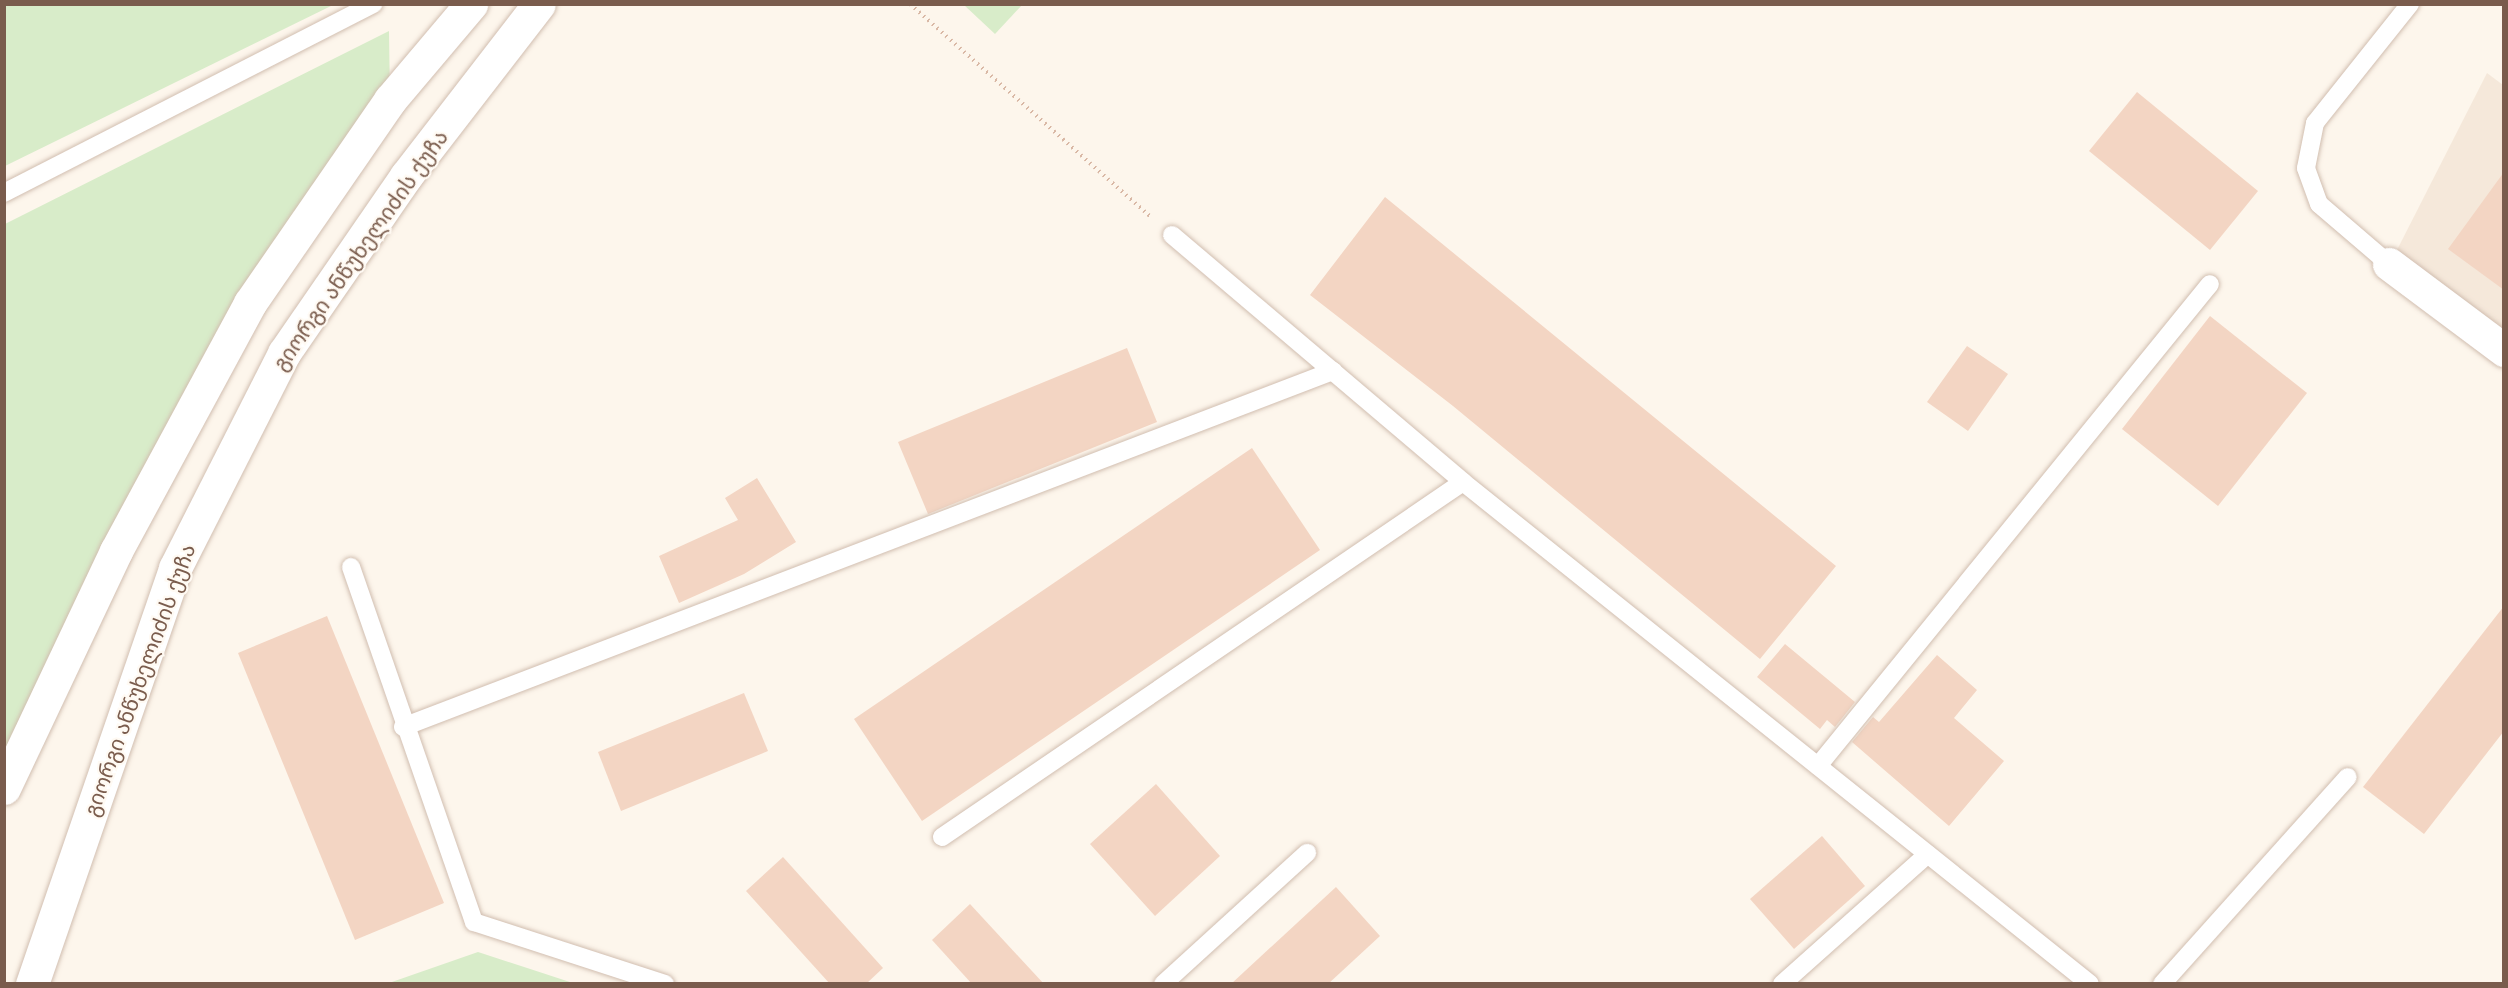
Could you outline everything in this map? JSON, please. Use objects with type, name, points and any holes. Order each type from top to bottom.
[{"type":"main road","points":[[4,788],[116,551],[250,303],[390,100],[471,4]]},
{"type":"main road","name":"გიორგი ანწუხელიძის ქუჩა","points":[[32,984],[175,568],[284,352],[406,176],[539,4]]},
{"type":"main road","points":[[2389,264],[2504,350]]},
{"type":"lane","points":[[4,193],[374,4]]},
{"type":"lane","points":[[2389,264],[2319,204],[2306,168],[2315,123],[2410,4]]},
{"type":"lane","points":[[1172,235],[1463,482],[2090,984]]},
{"type":"lane","points":[[1818,766],[2210,284]]},
{"type":"lane","points":[[403,728],[1332,371]]},
{"type":"lane","points":[[942,837],[1463,482]]},
{"type":"lane","points":[[351,567],[403,728],[474,922],[665,984]]},
{"type":"lane","points":[[2162,984],[2348,777]]},
{"type":"lane","points":[[1163,984],[1307,853]]},
{"type":"lane","points":[[1782,984],[1928,854]]},
{"type":"path","points":[[910,4],[1172,235]]},
{"type":"shaded area","points":[[2487,73],[2503,85],[2503,333],[2397,250]]},
{"type":"green space","points":[[5,4],[333,4],[333,5],[5,166]]},
{"type":"green space","points":[[964,5],[1022,5],[995,34]]},
{"type":"green space","points":[[389,31],[390,100],[250,303],[5,788],[5,224]]},
{"type":"green space","points":[[478,952],[573,983],[389,983]]},
{"type":"building","points":[[2137,92],[2258,191],[2210,250],[2089,151]]},
{"type":"building","points":[[2504,172],[2504,290],[2448,249]]},
{"type":"building","points":[[1385,197],[1836,566],[1760,659],[1453,406],[1310,295]]},
{"type":"building","points":[[2210,316],[2307,393],[2218,506],[2122,429]]},
{"type":"building","points":[[1967,346],[2008,374],[1968,431],[1927,402]]},
{"type":"building","points":[[1127,348],[1157,422],[928,514],[898,442]]},
{"type":"building","points":[[1252,448],[1320,550],[922,821],[854,719]]},
{"type":"building","points":[[757,478],[796,542],[744,574],[679,603],[659,556],[738,520],[725,498]]},
{"type":"building","points":[[2504,606],[2504,731],[2424,834],[2363,787]]},
{"type":"building","points":[[327,616],[444,903],[355,940],[238,653]]},
{"type":"building","points":[[1785,644],[1855,702],[1835,727],[1827,720],[1820,729],[1757,677]]},
{"type":"building","points":[[1937,655],[1977,690],[1954,718],[2004,761],[1949,826],[1852,742],[1873,717],[1879,722]]},
{"type":"building","points":[[744,693],[768,751],[621,811],[598,752]]},
{"type":"building","points":[[1156,784],[1220,856],[1155,916],[1090,844]]},
{"type":"building","points":[[1822,836],[1865,886],[1794,949],[1750,899]]},
{"type":"building","points":[[783,857],[883,968],[866,984],[830,984],[746,891]]},
{"type":"building","points":[[1336,887],[1380,936],[1328,984],[1231,984]]},
{"type":"building","points":[[970,904],[1044,984],[972,984],[932,940]]}]
